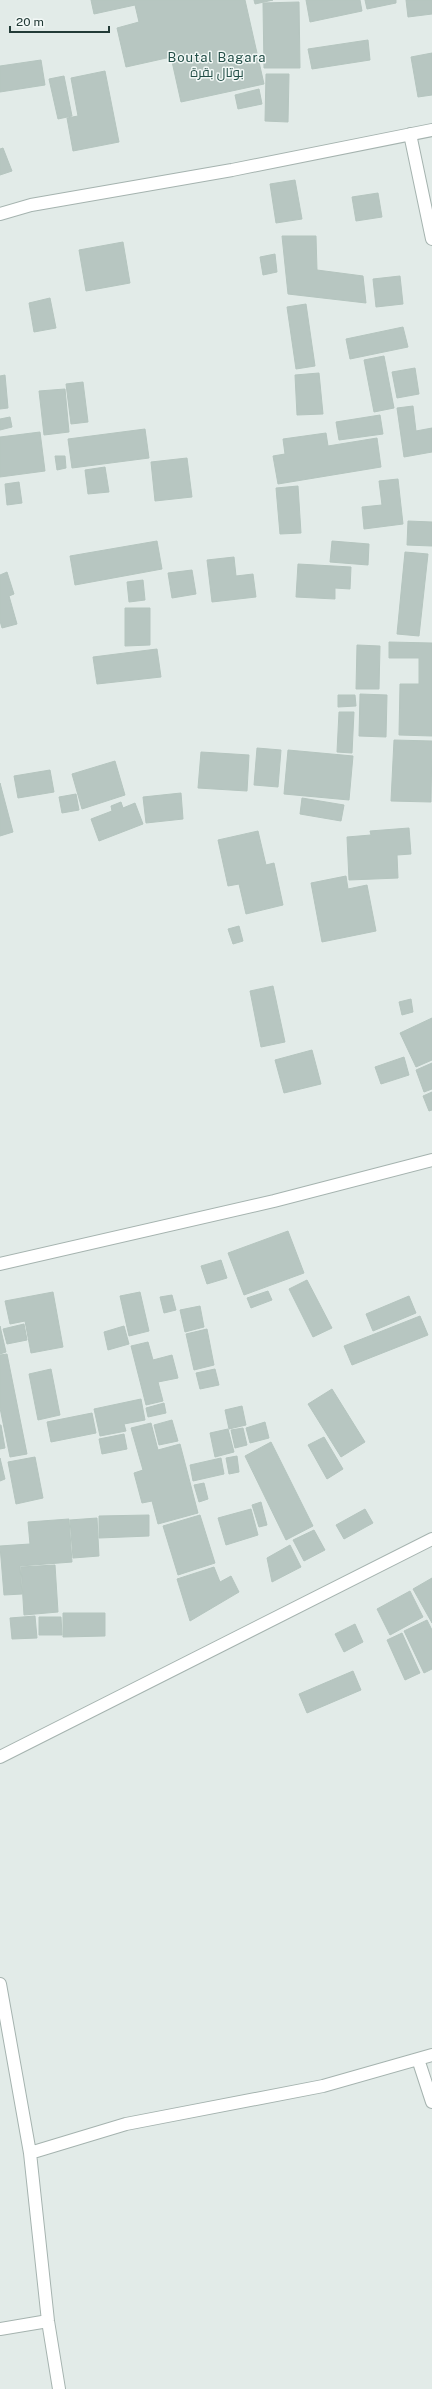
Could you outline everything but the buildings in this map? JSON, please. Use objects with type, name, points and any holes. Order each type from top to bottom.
[{"type":"street","points":[[0,214],[31,205],[232,170],[432,130]]},
{"type":"street","points":[[410,134],[432,239]]},
{"type":"street","points":[[0,1264],[274,1201],[432,1160]]},
{"type":"street","points":[[0,1758],[432,1540]]},
{"type":"street","points":[[0,1984],[30,2153],[48,2321],[59,2389]]},
{"type":"street","points":[[30,2153],[126,2124],[323,2086],[432,2055]]},
{"type":"street","points":[[418,2059],[432,2102]]},
{"type":"street","points":[[0,2329],[48,2321]]},
{"type":"district","name":"Boutal Bagara بوتال بقرة","points":[[217,64]]}]
